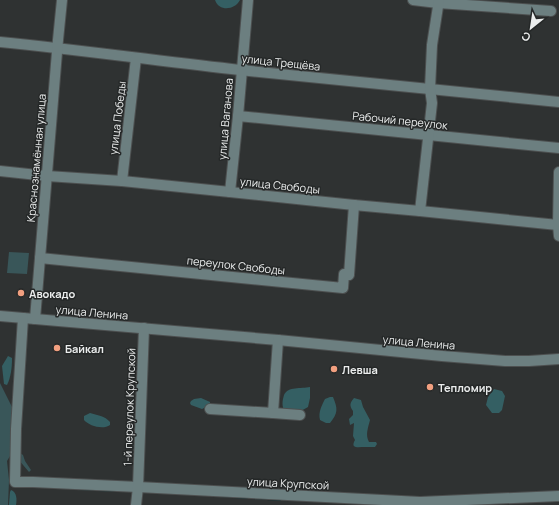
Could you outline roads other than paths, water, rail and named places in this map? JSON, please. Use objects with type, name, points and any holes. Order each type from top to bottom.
[{"type":"street","name":"Краснознамённая улица","points":[[35,319],[62,0]]},
{"type":"street","name":"улица Ваганова","points":[[230,192],[248,0]]},
{"type":"street","points":[[413,0],[551,11]]},
{"type":"street","points":[[420,211],[432,103],[430,89],[432,45],[438,1]]},
{"type":"street","name":"улица Трещёва","points":[[0,42],[242,70],[559,102]]},
{"type":"street","name":"улица Победы","points":[[122,181],[136,58]]},
{"type":"street","name":"Рабочий переулок","points":[[238,116],[559,148]]},
{"type":"street","name":"улица Свободы","points":[[0,171],[122,181],[558,225]]},
{"type":"street","points":[[559,172],[559,236]]},
{"type":"street","name":"переулок Свободы","points":[[40,258],[343,288],[344,274],[349,275],[354,205]]},
{"type":"street","name":"улица Ленина","points":[[0,316],[278,340],[448,357],[529,362],[559,359]]},
{"type":"street","name":"улица Крупской","points":[[23,318],[16,429],[15,482],[420,502],[559,496]]},
{"type":"street","name":"1-й переулок Крупской","points":[[136,505],[144,328]]},
{"type":"street","points":[[273,413],[278,340]]},
{"type":"street","points":[[210,409],[300,415]]},
{"type":"waterway","points":[[79,489],[116,491]]},
{"type":"waterway","points":[[220,496],[247,498]]},
{"type":"waterway","points":[[253,498],[280,500]]},
{"type":"place","name":"Авокадо","points":[[21,293]]},
{"type":"place","name":"Байкал","points":[[57,348]]},
{"type":"place","name":"Левша","points":[[334,369]]},
{"type":"place","name":"Тепломир","points":[[430,387]]}]
